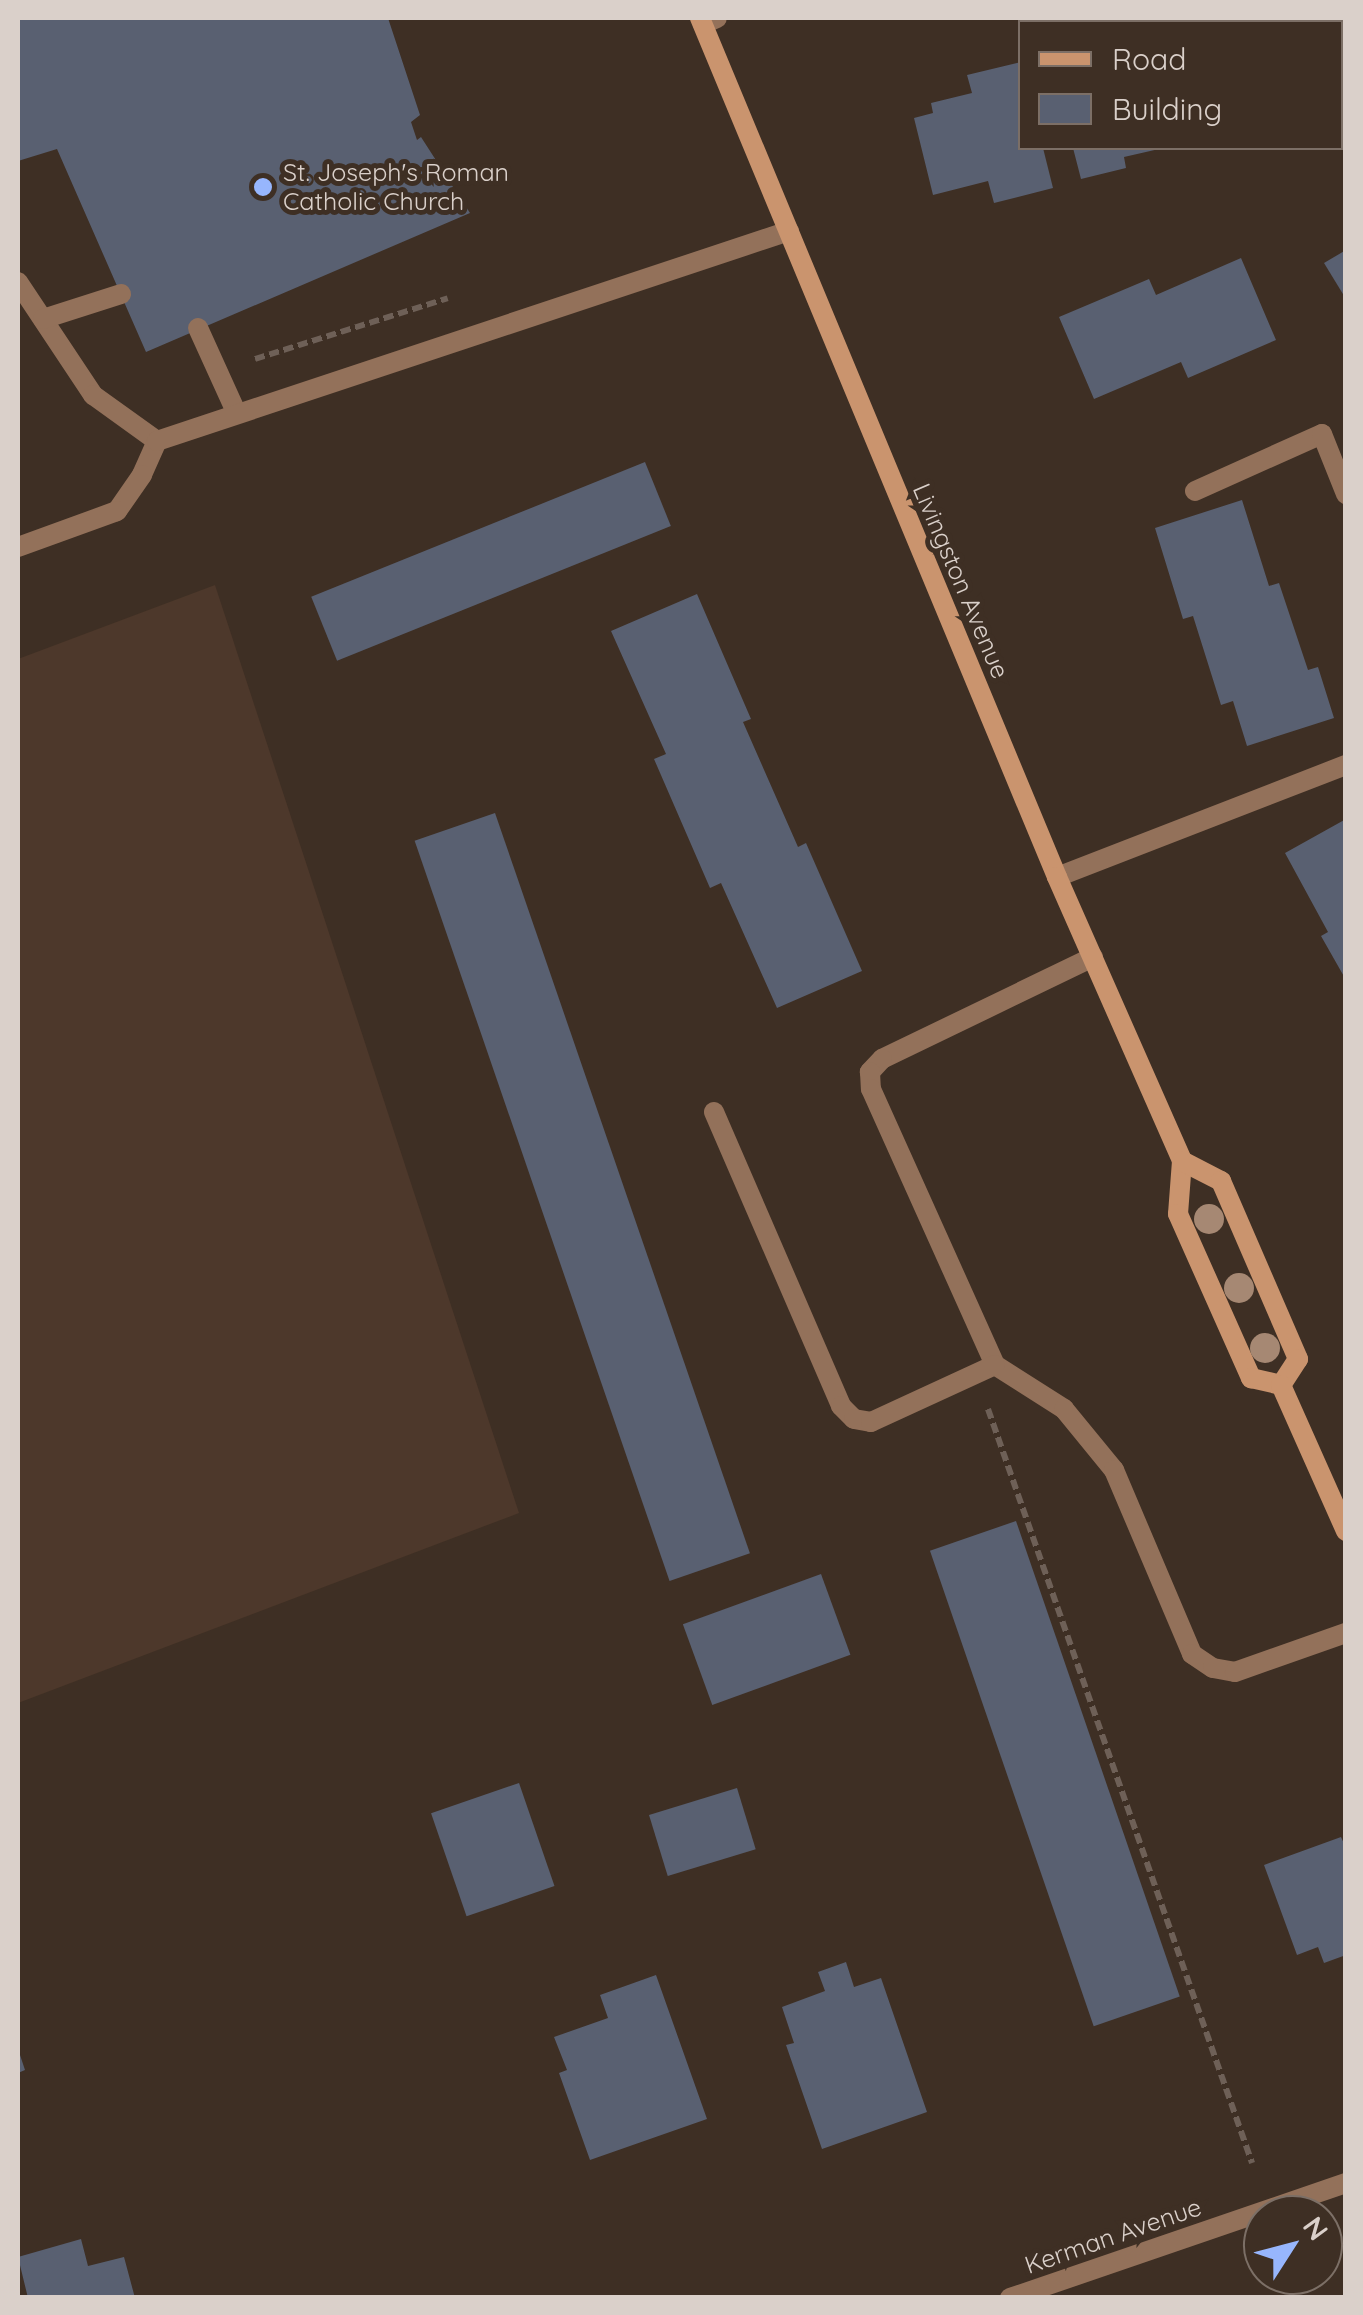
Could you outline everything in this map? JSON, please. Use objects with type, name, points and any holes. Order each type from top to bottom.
[{"type":"main road","name":"Livingston Avenue","points":[[707,20],[789,231],[1057,878],[1182,1162],[1178,1214],[1252,1378],[1281,1385]]},
{"type":"main road","points":[[1182,1162],[1222,1181],[1298,1359],[1281,1385],[1346,1531]]},
{"type":"street","points":[[18,547],[117,511],[142,475],[157,441],[789,231]]},
{"type":"street","points":[[18,282],[93,395],[157,441]]},
{"type":"street","points":[[42,319],[121,294]]},
{"type":"street","points":[[198,328],[238,414]]},
{"type":"street","points":[[1195,491],[1322,434],[1346,494]]},
{"type":"street","points":[[1057,878],[1346,765]]},
{"type":"street","points":[[1093,957],[882,1059],[870,1072],[871,1088],[985,1369],[1064,1409],[1114,1470],[1192,1654],[1213,1668],[1235,1672],[1346,1633]]},
{"type":"street","points":[[714,1112],[841,1406],[854,1419],[871,1422],[985,1369]]},
{"type":"street","name":"Kerman Avenue","points":[[1010,2298],[1346,2183]]},
{"type":"path","points":[[246,362],[467,292]]},
{"type":"path","points":[[985,1369],[1252,2162]]},
{"type":"shaded area","points":[[215,585],[519,1513],[18,1703],[18,659]]},
{"type":"building","name":"St. Joseph's Roman Catholic Church","points":[[18,18],[388,18],[420,115],[411,122],[417,140],[421,137],[470,213],[146,352],[57,149],[18,161]]},
{"type":"building","points":[[1223,18],[1279,18],[1279,20]]},
{"type":"building","points":[[1346,18],[1346,111],[1343,112],[1343,20],[1298,20]]},
{"type":"building","points":[[1018,63],[1018,150],[1044,150],[1053,188],[994,203],[988,181],[933,195],[914,118],[933,113],[931,103],[972,93],[967,75]]},
{"type":"building","points":[[1074,150],[1155,150],[1124,157],[1126,168],[1081,179]]},
{"type":"building","points":[[1346,250],[1346,299],[1324,263]]},
{"type":"building","points":[[1241,258],[1276,340],[1188,378],[1181,362],[1094,399],[1059,317],[1149,279],[1156,295]]},
{"type":"building","points":[[645,462],[671,526],[337,661],[311,597]]},
{"type":"building","points":[[1242,500],[1269,586],[1279,583],[1308,670],[1318,667],[1334,718],[1247,746],[1233,701],[1221,705],[1193,616],[1183,619],[1155,528]]},
{"type":"building","points":[[697,594],[751,719],[743,722],[798,847],[806,843],[862,971],[777,1008],[721,883],[710,888],[654,759],[666,754],[611,631]]},
{"type":"building","points":[[495,813],[750,1553],[670,1581],[415,841]]},
{"type":"building","points":[[1346,819],[1346,980],[1321,936],[1328,932],[1285,853]]},
{"type":"building","points":[[1016,1521],[1180,1997],[1094,2026],[930,1551]]},
{"type":"building","points":[[821,1574],[850,1655],[712,1705],[683,1624]]},
{"type":"building","points":[[519,1783],[554,1886],[467,1916],[431,1813]]},
{"type":"building","points":[[737,1788],[756,1849],[668,1876],[649,1815]]},
{"type":"building","points":[[1341,1837],[1346,1848],[1346,1955],[1324,1963],[1318,1947],[1297,1955],[1264,1865]]},
{"type":"building","points":[[846,1962],[854,1987],[881,1978],[927,2112],[822,2149],[786,2045],[794,2043],[782,2007],[825,1991],[818,1972]]},
{"type":"building","points":[[656,1975],[707,2119],[590,2160],[559,2073],[567,2070],[554,2037],[608,2018],[600,1995]]},
{"type":"building","points":[[18,2049],[25,2070],[18,2073]]},
{"type":"building","points":[[81,2239],[88,2266],[124,2257],[135,2298],[28,2298],[18,2257]]},
{"type":"place","name":"St. Joseph's Roman Catholic Church","points":[[263,187]]}]
